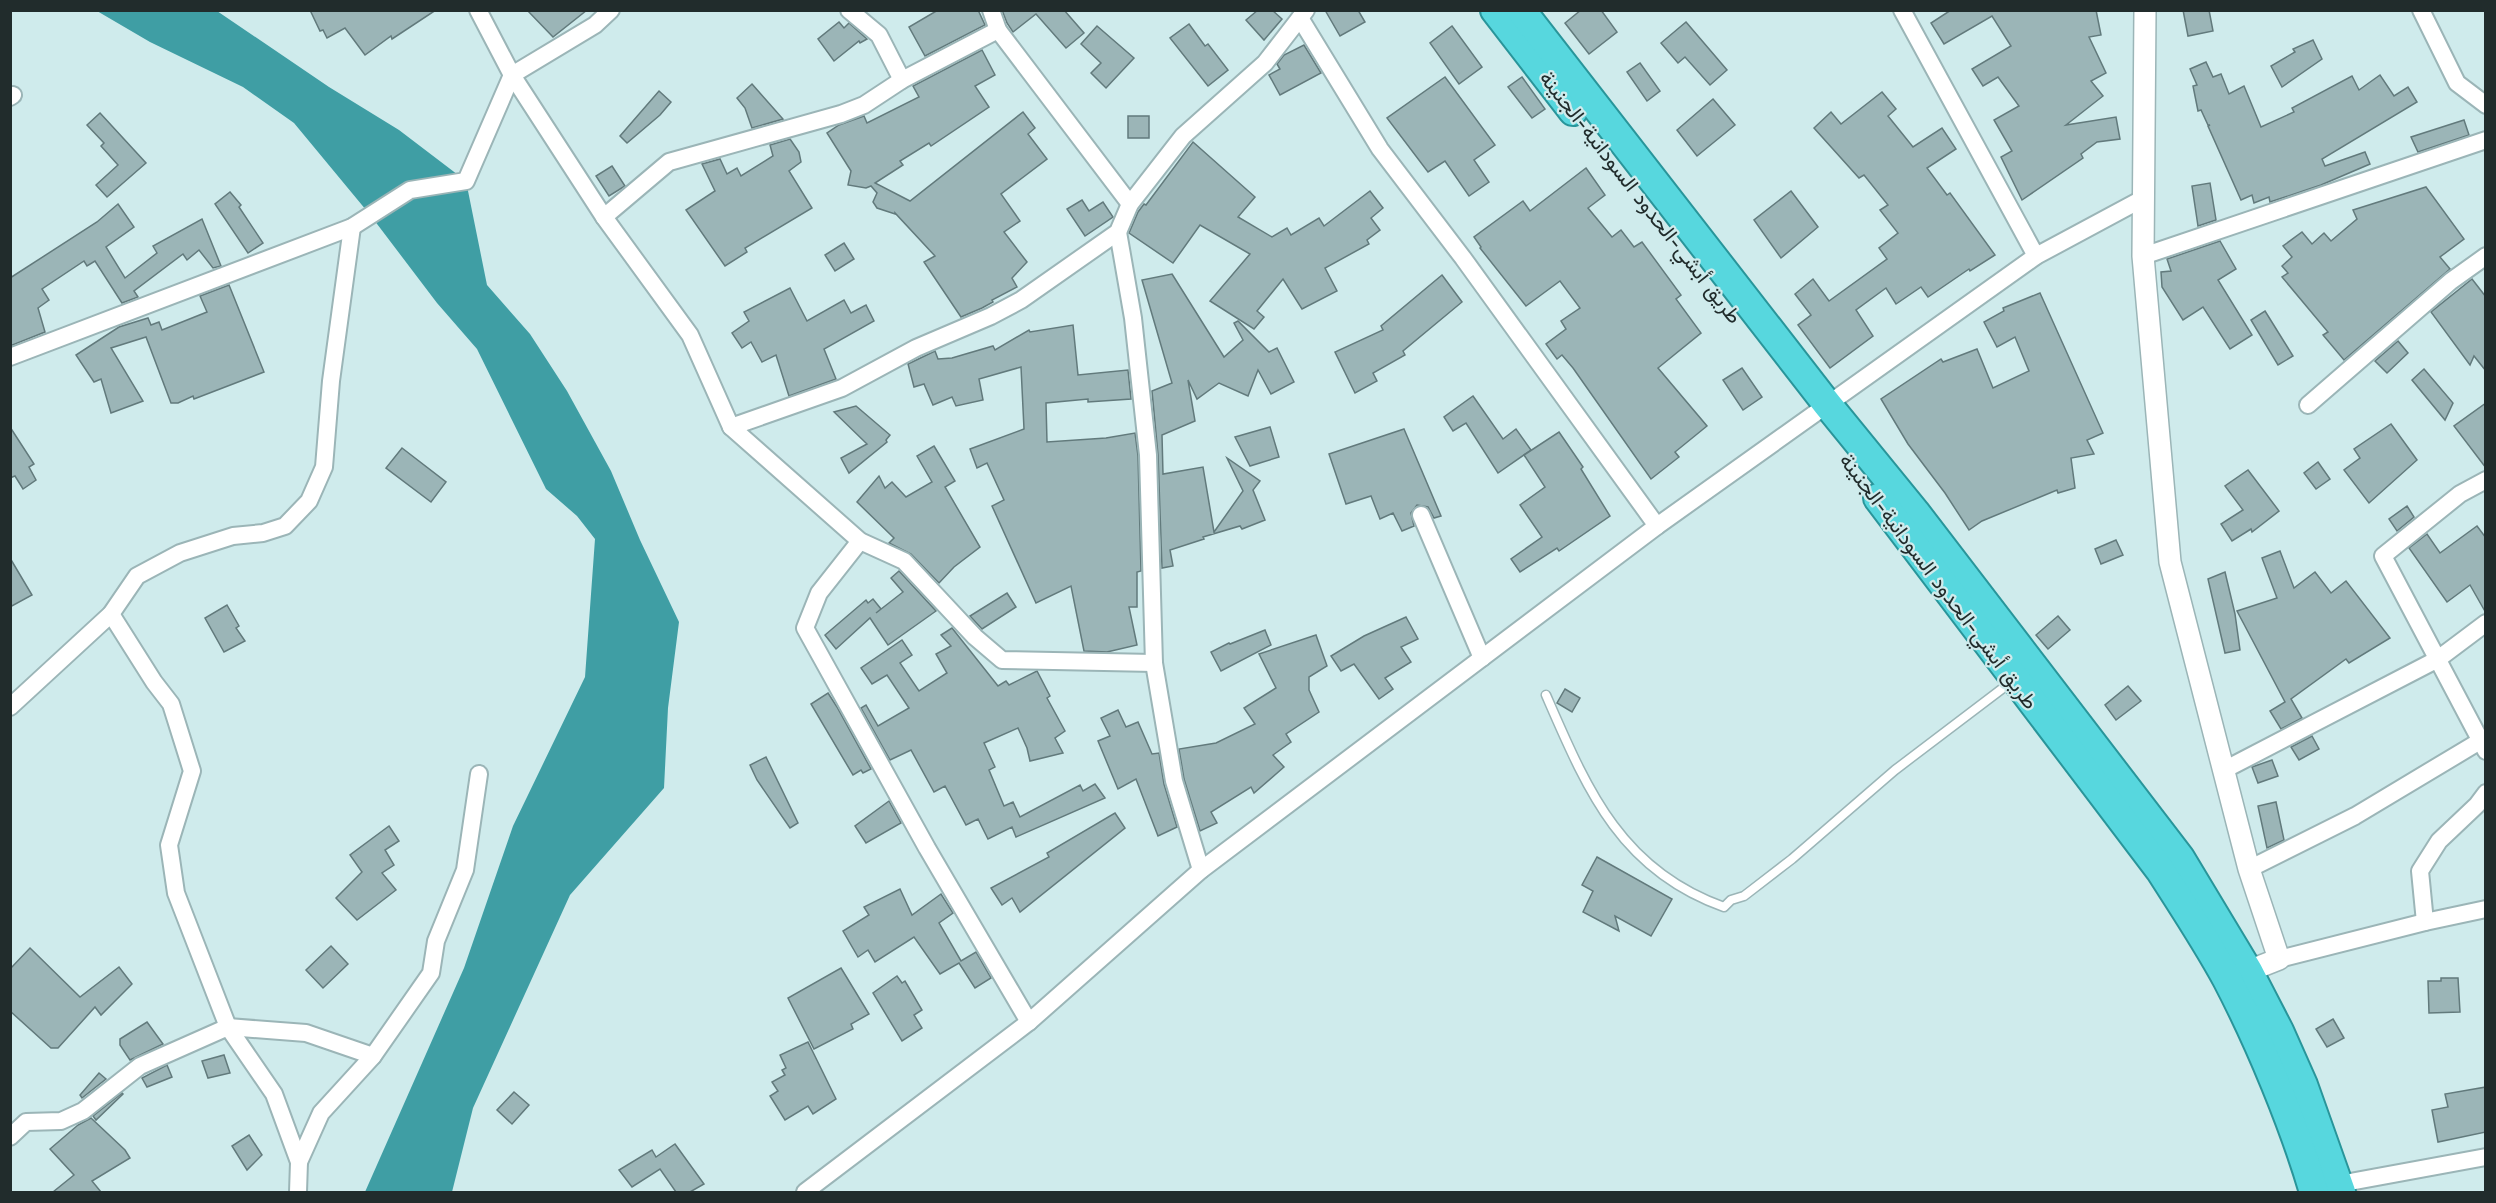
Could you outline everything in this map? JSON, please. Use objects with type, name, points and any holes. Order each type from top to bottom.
[{"type":"highway","name":"طريق أبشي-الحدود السودانية-الجنينة","points":[[1495,10],[1907,518],[2027,678],[2160,870],[2238,975],[2277,1090],[2331,1190]]},
{"type":"highway","points":[[1521,10],[1819,410]]},
{"type":"street","points":[[478,10],[512,75],[604,217],[690,335],[731,427],[860,541],[904,561],[975,637],[1002,660],[1154,663]]},
{"type":"street","points":[[10,357],[352,226],[410,190],[466,181],[512,75],[595,25],[611,10]]},
{"type":"street","points":[[849,10],[879,35],[902,80]]},
{"type":"street","points":[[991,10],[998,30],[1130,204]]},
{"type":"street","points":[[1902,10],[2036,256]]},
{"type":"street","points":[[2145,10],[2143,256],[2170,562],[2249,869],[2279,959]]},
{"type":"street","points":[[2421,10],[2457,83],[2486,105]]},
{"type":"street","points":[[731,427],[842,388],[916,348],[991,316],[1021,300],[1118,232],[1130,204],[1183,136],[1265,63],[1303,14],[1380,149],[1463,258],[1657,526]]},
{"type":"street","points":[[604,217],[669,162],[841,114],[864,105],[902,80],[998,30]]},
{"type":"street","points":[[2143,256],[2486,140]]},
{"type":"street","points":[[804,1192],[1029,1022],[1201,870],[1657,526],[2036,256],[2144,198]]},
{"type":"street","points":[[10,707],[111,614],[137,576],[180,553],[233,536],[263,533],[285,526],[309,501],[324,467],[331,381],[352,226]]},
{"type":"street","points":[[1118,232],[1133,318],[1148,455],[1154,663],[1174,781],[1201,870]]},
{"type":"street","points":[[2308,405],[2451,281],[2486,256]]},
{"type":"street","points":[[2249,869],[2355,816],[2483,746],[2383,556],[2460,494],[2486,480]]},
{"type":"street","points":[[1420,515],[1482,658]]},
{"type":"street","points":[[860,541],[819,593],[805,628],[927,848],[1029,1022]]},
{"type":"street","points":[[111,614],[153,682],[171,704],[192,771],[169,845],[176,893],[228,1027],[274,1094],[299,1162],[298,1192]]},
{"type":"street","points":[[2224,770],[2438,659],[2486,623]]},
{"type":"street","points":[[299,1162],[321,1113],[373,1056],[431,974],[436,941],[465,870],[480,774]]},
{"type":"street","points":[[2425,922],[2420,871],[2439,841],[2477,805],[2486,793]]},
{"type":"street","points":[[2238,975],[2279,959],[2486,909]]},
{"type":"street","points":[[10,1137],[26,1122],[61,1121],[83,1111],[140,1066],[228,1027],[306,1033],[373,1056]]},
{"type":"street","points":[[2331,1190],[2486,1157]]},
{"type":"lane","points":[[1546,695],[1582,777],[1612,825],[1643,860],[1700,899],[1724,907],[1731,900],[1744,896],[1784,865],[1895,770],[2027,678]]},
{"type":"water","points":[[97,11],[217,11],[329,87],[399,130],[466,181],[487,285],[530,334],[567,391],[611,471],[640,540],[679,622],[668,708],[664,788],[570,895],[473,1108],[452,1192],[365,1192],[464,968],[513,826],[585,677],[595,539],[577,516],[546,489],[477,349],[437,303],[371,216],[294,123],[243,87],[150,42]]},
{"type":"building","points":[[310,10],[436,10],[392,39],[391,36],[365,55],[345,28],[327,38],[323,30],[320,31]]},
{"type":"building","points":[[527,10],[587,10],[553,37]]},
{"type":"building","points":[[938,10],[978,10],[985,25],[925,56],[909,27]]},
{"type":"building","points":[[1002,10],[1064,10],[1084,33],[1066,48],[1036,14],[1013,32]]},
{"type":"building","points":[[1258,10],[1272,10],[1282,19],[1264,40],[1246,20]]},
{"type":"building","points":[[1325,10],[1358,10],[1365,22],[1340,36]]},
{"type":"building","points":[[1581,10],[1601,10],[1617,32],[1589,54],[1565,23]]},
{"type":"building","points":[[1951,10],[2096,10],[2101,35],[2089,37],[2106,73],[2091,81],[2103,96],[2066,125],[2116,117],[2120,139],[2097,142],[2081,154],[2083,158],[2022,200],[2001,157],[2012,151],[1994,120],[2019,106],[1998,77],[1983,86],[1972,69],[2011,46],[1992,16],[1944,44],[1931,23]]},
{"type":"building","points":[[2183,10],[2209,10],[2213,31],[2188,36]]},
{"type":"building","points":[[839,22],[844,28],[849,23],[867,39],[860,43],[859,41],[834,61],[818,39]]},
{"type":"building","points":[[1686,22],[1727,70],[1710,85],[1685,57],[1678,63],[1661,43]]},
{"type":"building","points":[[1189,24],[1205,46],[1208,44],[1228,70],[1208,86],[1170,38]]},
{"type":"building","points":[[1097,26],[1134,58],[1106,88],[1091,73],[1101,63],[1081,44]]},
{"type":"building","points":[[1452,26],[1482,67],[1459,84],[1430,43]]},
{"type":"building","points":[[2313,40],[2322,59],[2282,87],[2271,66],[2295,52],[2293,49]]},
{"type":"building","points":[[1304,45],[1321,73],[1280,95],[1269,75],[1280,69],[1277,64],[1284,55]]},
{"type":"building","points":[[982,50],[995,75],[975,86],[989,107],[931,146],[929,143],[900,161],[903,165],[875,183],[910,201],[1023,112],[1035,128],[1028,134],[1047,159],[1001,194],[1020,221],[1004,232],[1027,262],[1012,278],[1017,287],[982,308],[961,317],[924,262],[935,256],[895,213],[877,208],[873,202],[877,193],[871,186],[866,188],[848,185],[851,171],[827,133],[839,125],[864,116],[867,123],[919,97],[913,86]]},
{"type":"building","points":[[2206,62],[2213,77],[2221,74],[2229,94],[2244,86],[2261,127],[2294,112],[2292,108],[2352,76],[2359,90],[2380,75],[2394,96],[2408,87],[2417,102],[2322,159],[2325,166],[2365,152],[2370,164],[2321,185],[2270,202],[2269,197],[2254,203],[2252,195],[2241,200],[2208,126],[2210,125],[2201,110],[2198,111],[2193,86],[2197,85],[2190,69]]},
{"type":"building","points":[[1640,63],[1660,91],[1647,101],[1627,72]]},
{"type":"building","points":[[1445,77],[1495,145],[1474,160],[1489,182],[1469,196],[1445,161],[1428,172],[1387,118]]},
{"type":"building","points":[[1522,77],[1545,109],[1532,118],[1508,87]]},
{"type":"building","points":[[752,84],[783,119],[752,128],[745,108],[737,98]]},
{"type":"building","points":[[659,91],[671,102],[660,115],[627,143],[620,136]]},
{"type":"building","points":[[1882,92],[1896,109],[1888,116],[1913,147],[1942,128],[1956,149],[1927,168],[1947,195],[1950,193],[1995,255],[1970,271],[1969,269],[1928,297],[1921,287],[1896,304],[1886,288],[1856,310],[1873,336],[1830,368],[1798,325],[1811,315],[1795,294],[1813,279],[1829,301],[1887,259],[1879,248],[1898,233],[1880,210],[1888,205],[1864,175],[1859,178],[1814,128],[1831,112],[1841,124]]},
{"type":"building","points":[[1713,99],[1735,125],[1697,156],[1677,130]]},
{"type":"building","points":[[100,113],[146,163],[107,197],[96,185],[118,165],[101,146],[104,143],[87,125]]},
{"type":"building","points":[[1128,116],[1149,116],[1149,138],[1128,138]]},
{"type":"building","points":[[2464,120],[2469,135],[2418,152],[2411,137]]},
{"type":"building","points":[[790,139],[799,152],[801,162],[789,171],[812,208],[745,248],[747,252],[725,266],[686,210],[715,191],[702,164],[720,159],[727,174],[737,168],[741,176],[773,156],[770,145]]},
{"type":"building","points":[[1193,142],[1255,197],[1238,217],[1272,237],[1287,228],[1291,235],[1319,218],[1324,226],[1370,191],[1383,208],[1371,218],[1380,230],[1367,240],[1369,244],[1325,268],[1337,291],[1302,309],[1283,279],[1257,311],[1264,317],[1254,329],[1210,301],[1250,254],[1200,225],[1173,263],[1129,233],[1138,212],[1144,204],[1146,205]]},
{"type":"building","points":[[612,166],[625,186],[609,196],[596,176]]},
{"type":"building","points":[[1586,168],[1605,195],[1588,208],[1612,237],[1621,230],[1634,247],[1642,242],[1681,295],[1676,299],[1701,333],[1658,368],[1707,426],[1675,452],[1679,457],[1651,479],[1573,368],[1562,355],[1557,359],[1546,344],[1566,329],[1561,321],[1580,308],[1560,281],[1526,306],[1480,248],[1474,237],[1523,201],[1530,211]]},
{"type":"building","points":[[2210,183],[2216,220],[2198,226],[2192,186]]},
{"type":"building","points":[[2426,187],[2464,239],[2440,257],[2450,269],[2344,360],[2323,335],[2328,332],[2282,277],[2288,273],[2282,266],[2292,257],[2283,246],[2302,232],[2312,244],[2324,233],[2331,241],[2357,219],[2353,210]]},
{"type":"building","points":[[1791,191],[1818,227],[1781,258],[1754,220]]},
{"type":"building","points":[[230,192],[241,205],[239,207],[263,243],[248,253],[215,204]]},
{"type":"building","points":[[1082,200],[1089,211],[1103,202],[1113,217],[1085,236],[1067,209]]},
{"type":"building","points":[[118,204],[134,227],[106,247],[125,278],[157,253],[153,246],[202,219],[221,266],[213,268],[199,250],[187,260],[183,254],[134,291],[138,297],[122,303],[95,261],[87,266],[84,261],[42,289],[49,300],[38,308],[45,332],[10,346],[10,278],[97,222]]},
{"type":"building","points":[[2220,241],[2236,269],[2218,280],[2252,335],[2230,349],[2203,307],[2183,320],[2162,287],[2161,272],[2171,271],[2167,259]]},
{"type":"building","points":[[844,243],[854,259],[835,271],[825,255]]},
{"type":"building","points":[[1172,274],[1224,357],[1243,340],[1234,323],[1238,321],[1269,352],[1277,348],[1294,382],[1271,394],[1258,370],[1248,396],[1219,383],[1197,399],[1188,380],[1195,421],[1162,435],[1163,474],[1203,467],[1214,532],[1243,491],[1227,458],[1260,481],[1253,490],[1265,520],[1242,529],[1240,526],[1203,537],[1204,539],[1170,550],[1173,566],[1162,568],[1158,455],[1152,391],[1172,383],[1142,280]]},
{"type":"building","points":[[1442,275],[1462,302],[1403,351],[1405,355],[1373,373],[1377,381],[1355,393],[1335,352],[1383,330],[1381,326]]},
{"type":"building","points":[[2472,279],[2486,297],[2486,371],[2474,356],[2470,365],[2431,312]]},
{"type":"building","points":[[229,285],[264,372],[194,399],[193,396],[178,403],[171,403],[146,337],[111,348],[143,401],[111,413],[101,379],[94,382],[76,355],[119,327],[148,318],[151,325],[159,322],[162,330],[207,312],[200,296]]},
{"type":"building","points":[[790,288],[807,321],[844,300],[851,313],[866,305],[874,321],[824,349],[836,379],[789,396],[776,355],[762,362],[751,342],[742,348],[732,333],[749,321],[744,312]]},
{"type":"building","points":[[2040,293],[2103,433],[2087,440],[2094,454],[2071,458],[2075,488],[2058,493],[2057,490],[1982,521],[1969,530],[1945,493],[1908,444],[1881,399],[1941,359],[1943,362],[1977,349],[1993,388],[2029,371],[2015,337],[1997,347],[1984,322],[2004,311],[2003,308]]},
{"type":"building","points":[[2265,311],[2293,356],[2278,365],[2251,320]]},
{"type":"building","points":[[1073,325],[1078,375],[1128,370],[1131,399],[1088,402],[1088,399],[1046,403],[1047,442],[1106,438],[1135,433],[1138,456],[1141,571],[1137,572],[1137,607],[1129,607],[1137,645],[1107,652],[1084,651],[1071,586],[1036,603],[992,506],[1004,500],[987,463],[977,468],[970,449],[1024,429],[1021,367],[979,379],[983,400],[956,406],[952,397],[933,405],[924,384],[914,387],[908,364],[935,351],[938,359],[952,358],[993,346],[995,350],[1029,330],[1030,332]]},
{"type":"building","points":[[2398,341],[2408,353],[2387,373],[2375,361]]},
{"type":"building","points":[[1742,368],[1762,397],[1743,410],[1723,380]]},
{"type":"building","points":[[2424,369],[2453,403],[2445,420],[2412,380]]},
{"type":"building","points":[[1473,396],[1503,439],[1516,429],[1531,450],[1498,473],[1466,423],[1453,431],[1444,417]]},
{"type":"building","points":[[2486,403],[2486,468],[2454,426]]},
{"type":"building","points":[[856,406],[890,435],[887,442],[849,473],[841,458],[867,444],[834,412]]},
{"type":"building","points":[[2391,424],[2417,460],[2369,503],[2344,470],[2360,458],[2354,449]]},
{"type":"building","points":[[10,427],[34,464],[29,467],[36,480],[23,489],[15,476],[10,478]]},
{"type":"building","points":[[1270,427],[1279,457],[1250,466],[1235,437]]},
{"type":"building","points":[[1404,429],[1441,516],[1434,518],[1428,507],[1417,505],[1411,513],[1414,526],[1402,531],[1393,513],[1380,519],[1371,496],[1346,504],[1329,454]]},
{"type":"building","points":[[1559,432],[1583,467],[1581,469],[1610,516],[1559,551],[1557,548],[1520,572],[1511,559],[1542,537],[1520,505],[1545,487],[1524,455]]},
{"type":"building","points":[[934,446],[955,481],[945,487],[980,547],[954,567],[939,583],[911,554],[889,543],[894,538],[857,502],[879,476],[885,488],[892,482],[906,497],[932,482],[917,456]]},
{"type":"building","points":[[402,448],[446,482],[431,502],[386,468]]},
{"type":"building","points":[[2318,462],[2330,479],[2316,489],[2304,473]]},
{"type":"building","points":[[2248,470],[2279,511],[2252,532],[2251,529],[2232,541],[2221,524],[2243,510],[2225,486]]},
{"type":"building","points":[[2407,506],[2414,517],[2397,531],[2389,519]]},
{"type":"building","points":[[2477,526],[2486,538],[2486,613],[2470,585],[2447,602],[2409,548],[2427,534],[2440,553]]},
{"type":"building","points":[[2116,540],[2123,555],[2101,564],[2095,549]]},
{"type":"building","points":[[2280,551],[2294,588],[2315,572],[2331,593],[2346,581],[2390,638],[2349,663],[2346,659],[2291,699],[2302,718],[2281,729],[2270,711],[2285,702],[2237,611],[2277,598],[2262,558]]},
{"type":"building","points":[[10,558],[32,595],[10,607]]},
{"type":"building","points":[[899,571],[936,611],[888,645],[870,618],[836,649],[825,635],[866,600],[868,603],[873,599],[881,609],[876,613],[903,592],[891,578]]},
{"type":"building","points":[[2225,572],[2235,614],[2240,650],[2225,653],[2208,579]]},
{"type":"building","points":[[1007,593],[1016,607],[982,629],[970,616]]},
{"type":"building","points":[[227,605],[239,626],[236,628],[245,641],[224,652],[205,618]]},
{"type":"building","points":[[2058,616],[2070,630],[2048,649],[2036,635]]},
{"type":"building","points":[[1406,617],[1418,639],[1401,647],[1411,662],[1385,678],[1393,689],[1379,699],[1354,664],[1341,671],[1331,656],[1364,636]]},
{"type":"building","points":[[952,628],[998,686],[1006,681],[1009,685],[1037,671],[1050,696],[1047,698],[1065,731],[1055,738],[1063,753],[1030,761],[1018,728],[984,743],[995,767],[989,770],[1004,806],[1013,802],[1020,817],[1080,785],[1083,791],[1095,784],[1105,798],[1016,837],[1012,827],[988,839],[978,819],[966,825],[945,786],[934,792],[911,750],[890,760],[861,708],[866,705],[878,726],[909,708],[887,675],[872,684],[861,668],[902,640],[912,655],[900,663],[919,691],[947,673],[936,654],[951,646],[941,635]]},
{"type":"building","points":[[1265,630],[1271,645],[1221,671],[1211,652]]},
{"type":"building","points":[[1316,635],[1327,666],[1309,677],[1309,690],[1319,712],[1286,734],[1291,742],[1273,755],[1284,767],[1254,793],[1251,787],[1211,812],[1217,823],[1200,831],[1184,779],[1179,749],[1216,743],[1255,724],[1244,708],[1276,688],[1259,654]]},
{"type":"building","points":[[2128,686],[2141,701],[2116,720],[2105,705]]},
{"type":"building","points":[[1565,689],[1580,698],[1572,712],[1557,703]]},
{"type":"building","points":[[828,693],[871,769],[863,773],[861,770],[853,775],[811,704]]},
{"type":"building","points":[[1118,710],[1126,727],[1138,722],[1152,754],[1159,753],[1164,784],[1177,827],[1158,836],[1136,779],[1118,789],[1098,741],[1110,736],[1101,718]]},
{"type":"building","points":[[2312,736],[2319,749],[2299,760],[2291,747]]},
{"type":"building","points":[[766,757],[798,823],[790,828],[757,780],[750,765]]},
{"type":"building","points":[[2272,760],[2278,776],[2258,783],[2252,767]]},
{"type":"building","points":[[889,801],[901,823],[866,843],[855,826]]},
{"type":"building","points":[[2276,802],[2284,840],[2267,848],[2258,806]]},
{"type":"building","points":[[1115,813],[1125,828],[1020,912],[1012,898],[1002,905],[991,888],[1049,857],[1047,853]]},
{"type":"building","points":[[389,826],[399,841],[385,850],[394,865],[382,873],[396,890],[357,920],[336,898],[362,872],[350,855]]},
{"type":"building","points":[[1597,857],[1672,899],[1651,936],[1615,916],[1619,931],[1583,912],[1593,891],[1582,885]]},
{"type":"building","points":[[900,889],[912,915],[941,894],[953,913],[939,923],[961,961],[976,952],[991,978],[975,988],[959,963],[940,974],[914,937],[875,962],[868,950],[858,957],[843,931],[869,915],[864,907]]},
{"type":"building","points":[[331,946],[348,964],[323,988],[306,970]]},
{"type":"building","points":[[30,948],[80,997],[119,967],[132,984],[101,1015],[95,1007],[58,1048],[51,1048],[10,1011],[10,969]]},
{"type":"building","points":[[841,968],[869,1014],[851,1024],[853,1029],[814,1049],[788,998]]},
{"type":"building","points":[[897,976],[902,983],[905,981],[922,1010],[914,1015],[922,1028],[902,1041],[873,993]]},
{"type":"building","points":[[2441,978],[2458,978],[2460,1012],[2429,1013],[2428,981],[2441,981]]},
{"type":"building","points":[[2333,1019],[2344,1038],[2327,1047],[2316,1029]]},
{"type":"building","points":[[147,1022],[163,1044],[130,1060],[120,1045],[120,1039]]},
{"type":"building","points":[[808,1042],[836,1099],[813,1114],[808,1106],[785,1120],[770,1096],[778,1091],[772,1082],[785,1075],[782,1070],[786,1068],[780,1055]]},
{"type":"building","points":[[224,1055],[230,1073],[208,1078],[202,1061]]},
{"type":"building","points":[[167,1065],[172,1077],[147,1087],[142,1078]]},
{"type":"building","points":[[99,1073],[106,1079],[82,1098],[80,1095]]},
{"type":"building","points":[[2486,1087],[2486,1132],[2438,1142],[2432,1110],[2448,1107],[2445,1094]]},
{"type":"building","points":[[514,1092],[529,1105],[512,1124],[497,1110]]},
{"type":"building","points":[[123,1094],[96,1120],[93,1116]]},
{"type":"building","points":[[91,1118],[125,1150],[130,1158],[92,1181],[101,1192],[53,1192],[74,1175],[50,1149],[78,1125]]},
{"type":"building","points":[[249,1135],[262,1155],[247,1170],[232,1146]]},
{"type":"building","points":[[675,1144],[704,1184],[690,1192],[676,1192],[660,1169],[632,1187],[619,1170],[652,1150],[656,1157]]}]
